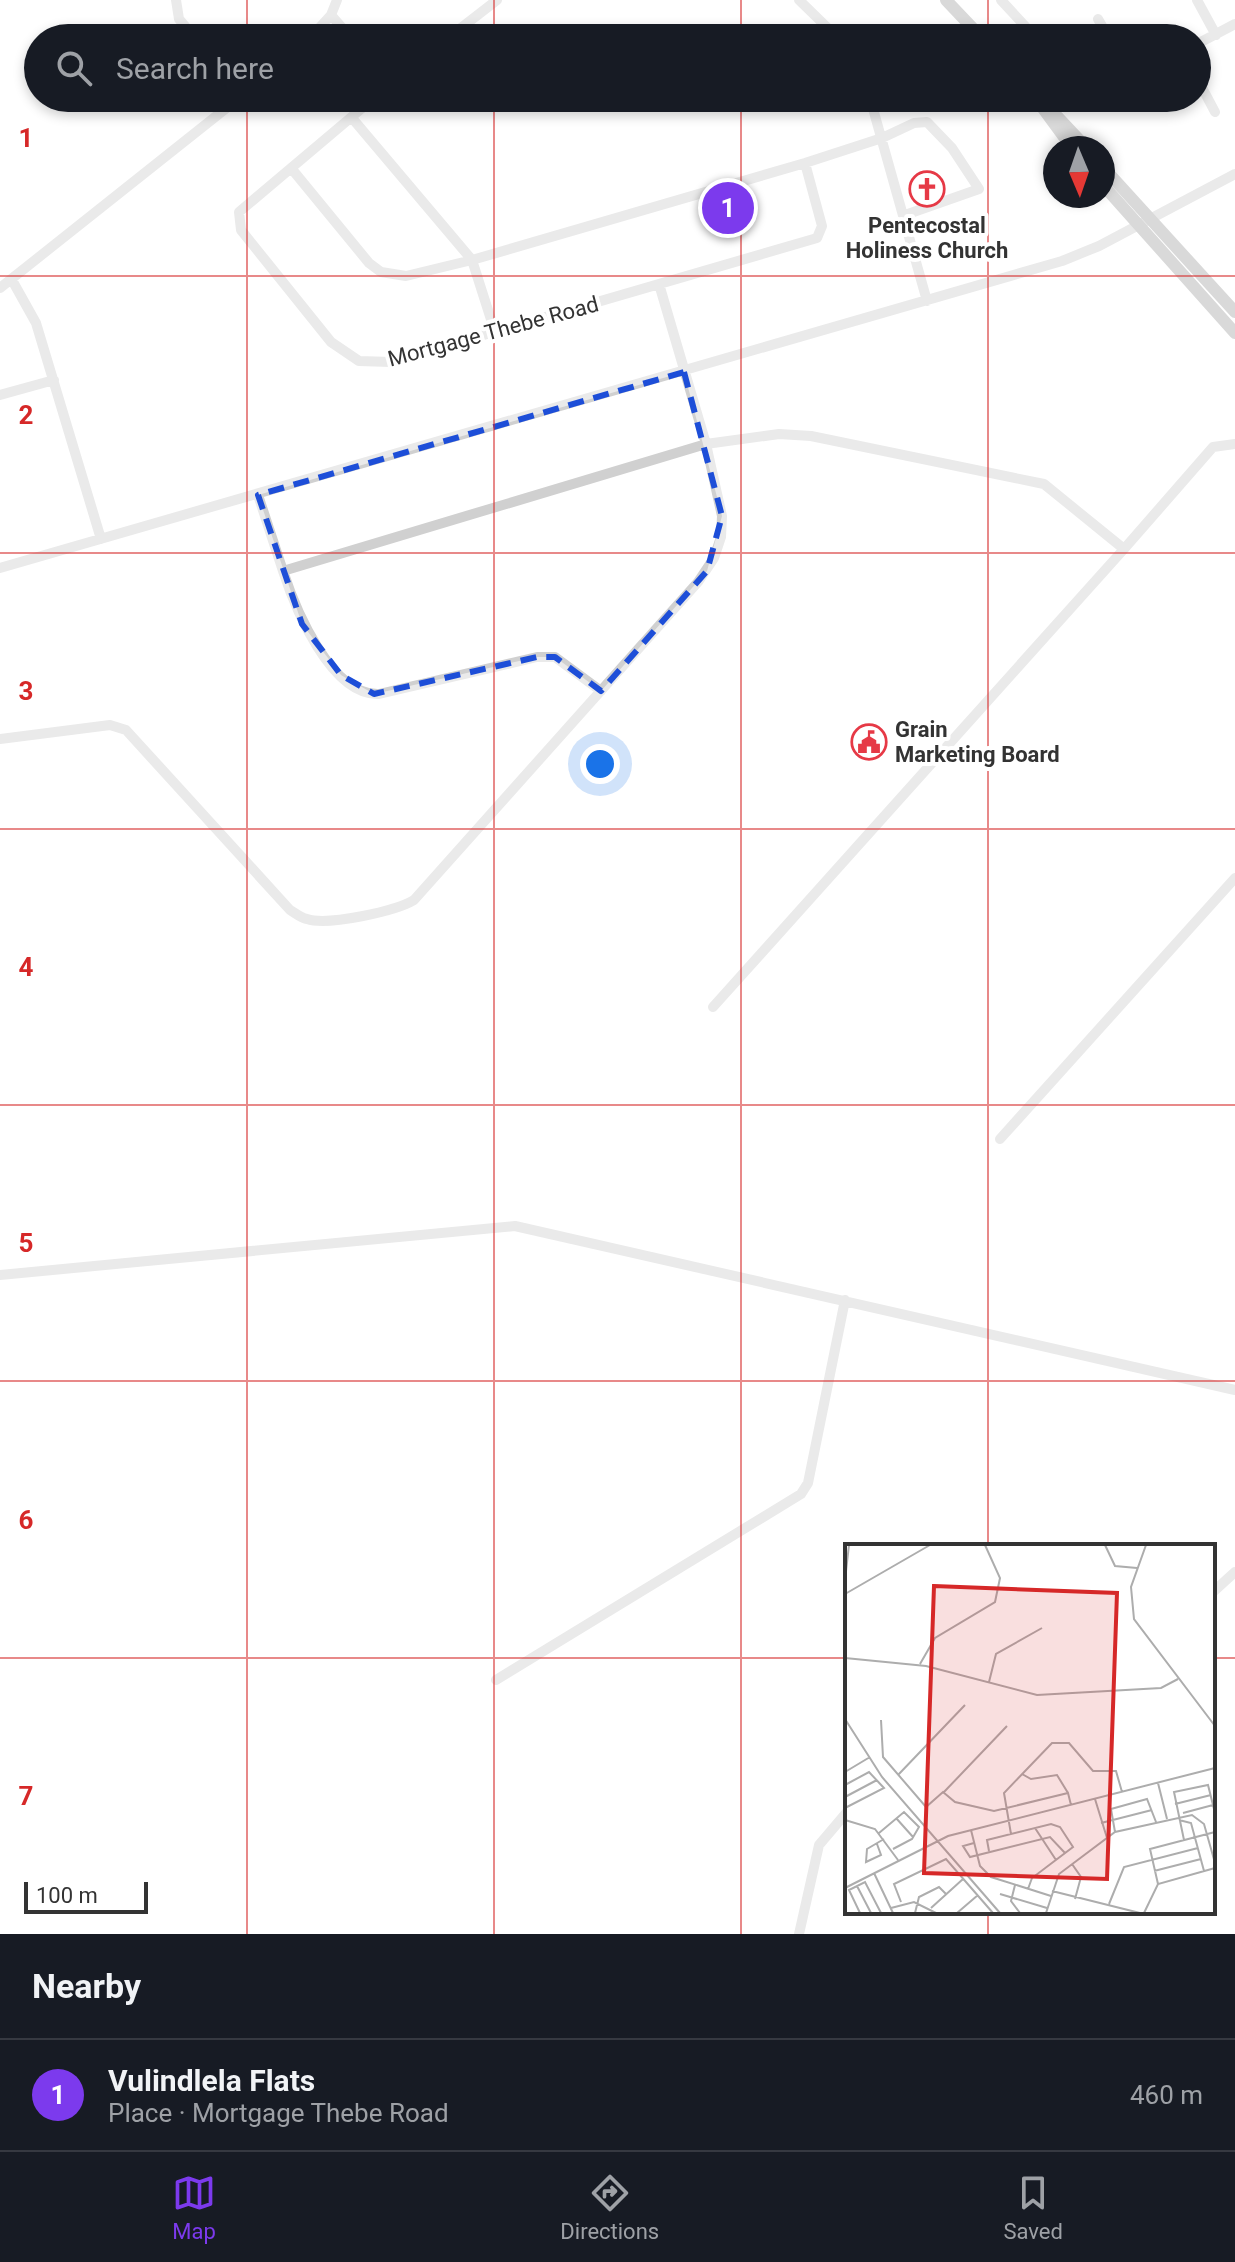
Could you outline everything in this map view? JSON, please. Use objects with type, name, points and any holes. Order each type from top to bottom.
[{"type":"main road","points":[[946,0],[969,24]]},
{"type":"main road","points":[[1048,112],[1064,136]]},
{"type":"main road","points":[[1056,112],[1077,136]]},
{"type":"main road","points":[[1115,184],[1142,222],[1235,333]]},
{"type":"main road","points":[[1115,196],[1235,312]]},
{"type":"street","points":[[176,0],[179,19],[183,24]]},
{"type":"street","points":[[323,24],[331,15],[337,0]]},
{"type":"street","points":[[466,24],[497,0]]},
{"type":"street","points":[[799,0],[824,24]]},
{"type":"street","points":[[1001,0],[1023,24]]},
{"type":"street","points":[[1197,0],[1210,24]]},
{"type":"street","points":[[331,15],[339,24]]},
{"type":"street","points":[[1098,19],[1101,24]]},
{"type":"street","points":[[1211,37],[1235,24]]},
{"type":"street","points":[[1211,26],[1216,35]]},
{"type":"street","points":[[1211,104],[1215,112]]},
{"type":"street","points":[[0,288],[222,112]]},
{"type":"street","name":"Mortgage Thebe Road","points":[[359,112],[239,212],[238,225],[331,342],[359,361],[391,362],[817,238],[822,226],[805,163]]},
{"type":"street","points":[[874,112],[927,301]]},
{"type":"street","points":[[352,118],[472,260],[495,332]]},
{"type":"street","points":[[291,168],[358,252],[381,272],[406,276],[472,260],[805,163],[882,138],[906,126],[927,122],[979,184],[976,193],[905,215]]},
{"type":"street","points":[[0,568],[684,372],[1082,254],[1235,174]]},
{"type":"street","points":[[12,280],[31,310],[101,539]]},
{"type":"street","points":[[0,739],[110,725],[126,730],[290,910],[307,919],[324,921],[403,907],[414,900],[698,582],[714,558],[721,537],[722,516],[706,444],[659,284]]},
{"type":"street","points":[[0,395],[54,380]]},
{"type":"street","points":[[283,571],[706,444],[779,434],[811,436],[1031,480],[1055,490],[1124,549]]},
{"type":"street","points":[[713,1007],[949,749],[1213,447],[1235,444]]},
{"type":"street","points":[[258,495],[302,624],[341,675],[364,692],[379,694],[537,657],[555,657],[601,691]]},
{"type":"street","points":[[1000,1139],[1235,878]]},
{"type":"street","points":[[0,1275],[515,1226],[1235,1390]]},
{"type":"street","points":[[496,1680],[801,1494],[808,1483],[845,1300]]},
{"type":"street","points":[[1215,1590],[1235,1572]]},
{"type":"street","points":[[799,1934],[819,1845],[845,1814]]},
{"type":"highlighted area","points":[[684,372],[722,516],[707,571],[601,691],[555,657],[537,657],[374,694],[341,675],[302,624],[258,495]]},
{"type":"place","name":"Pentecostal Holiness Church","points":[[927,189]]},
{"type":"place","name":"Vulindlela Flats","points":[[728,208]]},
{"type":"place","name":"Grain Marketing Board","points":[[869,742]]}]
